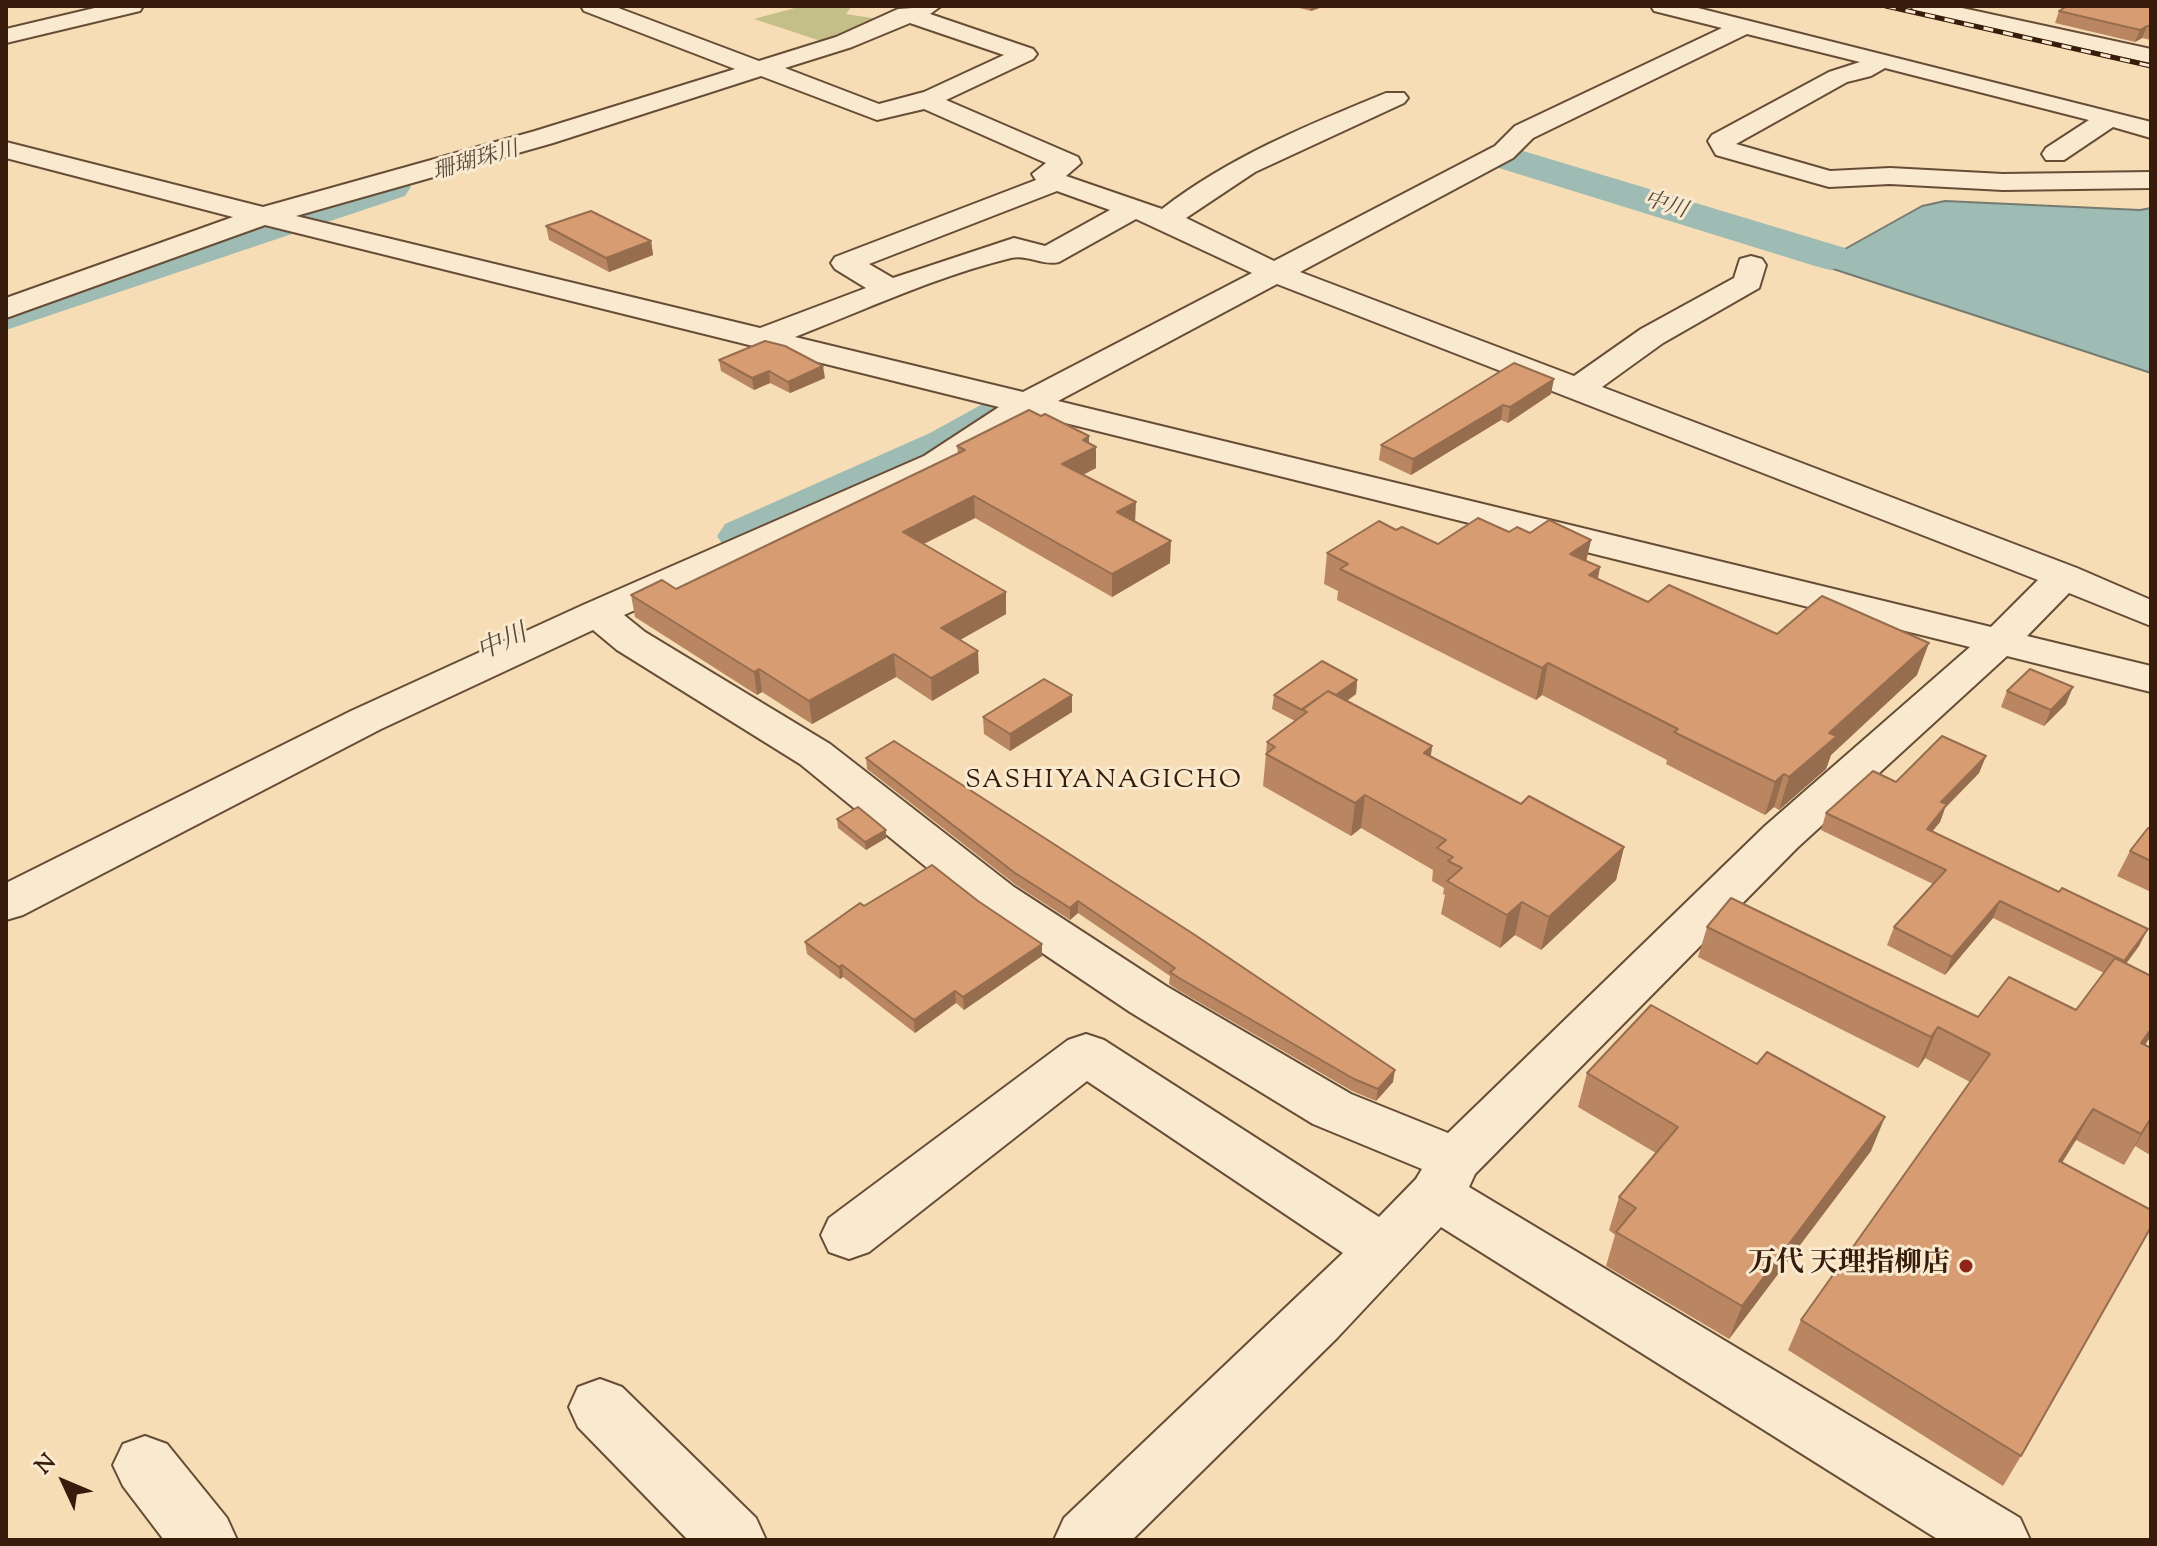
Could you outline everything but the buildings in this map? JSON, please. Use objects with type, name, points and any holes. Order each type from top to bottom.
[{"type":"street","points":[[6,36],[132,6]]},
{"type":"street","points":[[592,6],[877,112],[891,111],[922,99],[1025,54],[906,14]]},
{"type":"street","points":[[6,309],[263,216],[544,137],[844,42],[930,6]]},
{"type":"street","points":[[1662,6],[2151,130]]},
{"type":"street","points":[[1922,6],[2151,56]]},
{"type":"street","points":[[6,903],[366,720],[597,613],[936,463],[1028,403],[1504,152],[1524,132],[1745,26]]},
{"type":"street","points":[[1882,60],[1862,71],[1838,77],[1721,141],[1725,149],[1829,179],[1890,176],[2003,182],[2151,180]]},
{"type":"street","points":[[1166,220],[1192,198],[1333,124],[1395,98]]},
{"type":"street","points":[[922,99],[1068,163],[1046,174],[1056,182],[1166,220],[1273,272],[2063,576],[2151,614]]},
{"type":"street","points":[[2055,154],[2107,120]]},
{"type":"street","points":[[6,150],[263,216],[2151,679]]},
{"type":"street","points":[[890,289],[846,263],[1056,182]]},
{"type":"street","points":[[764,338],[890,289],[1014,247],[1049,256],[1135,208]]},
{"type":"street","points":[[1579,388],[1652,336],[1748,282],[1751,265]]},
{"type":"street","points":[[1087,1540],[1316,1320],[1446,1177],[1781,837],[1999,642],[2063,576]]},
{"type":"street","points":[[597,613],[631,641],[815,754],[997,899],[1148,999],[1446,1177],[1997,1540]]},
{"type":"street","points":[[849,1235],[1086,1054],[1383,1249]]},
{"type":"street","points":[[600,1407],[733,1540]]},
{"type":"street","points":[[145,1465],[204,1540]]},
{"type":"shaded area","points":[[802,6],[852,6],[846,14],[885,20],[827,43],[754,19]]},
{"type":"water","points":[[1945,201],[2151,208],[2151,373],[1818,264],[1922,206]]},
{"type":"waterway","name":"中川","points":[[1500,156],[1830,257]]},
{"type":"waterway","name":"珊瑚珠川","points":[[6,316],[176,256],[391,187]]},
{"type":"waterway","name":"中川","points":[[744,536],[948,444],[1005,411]]},
{"type":"railway","points":[[1886,6],[2151,66]]},
{"type":"place","name":"万代 天理指柳店","points":[[1966,1266]]},
{"type":"district","name":"SASHIYANAGICHO","points":[[1104,783]]}]
